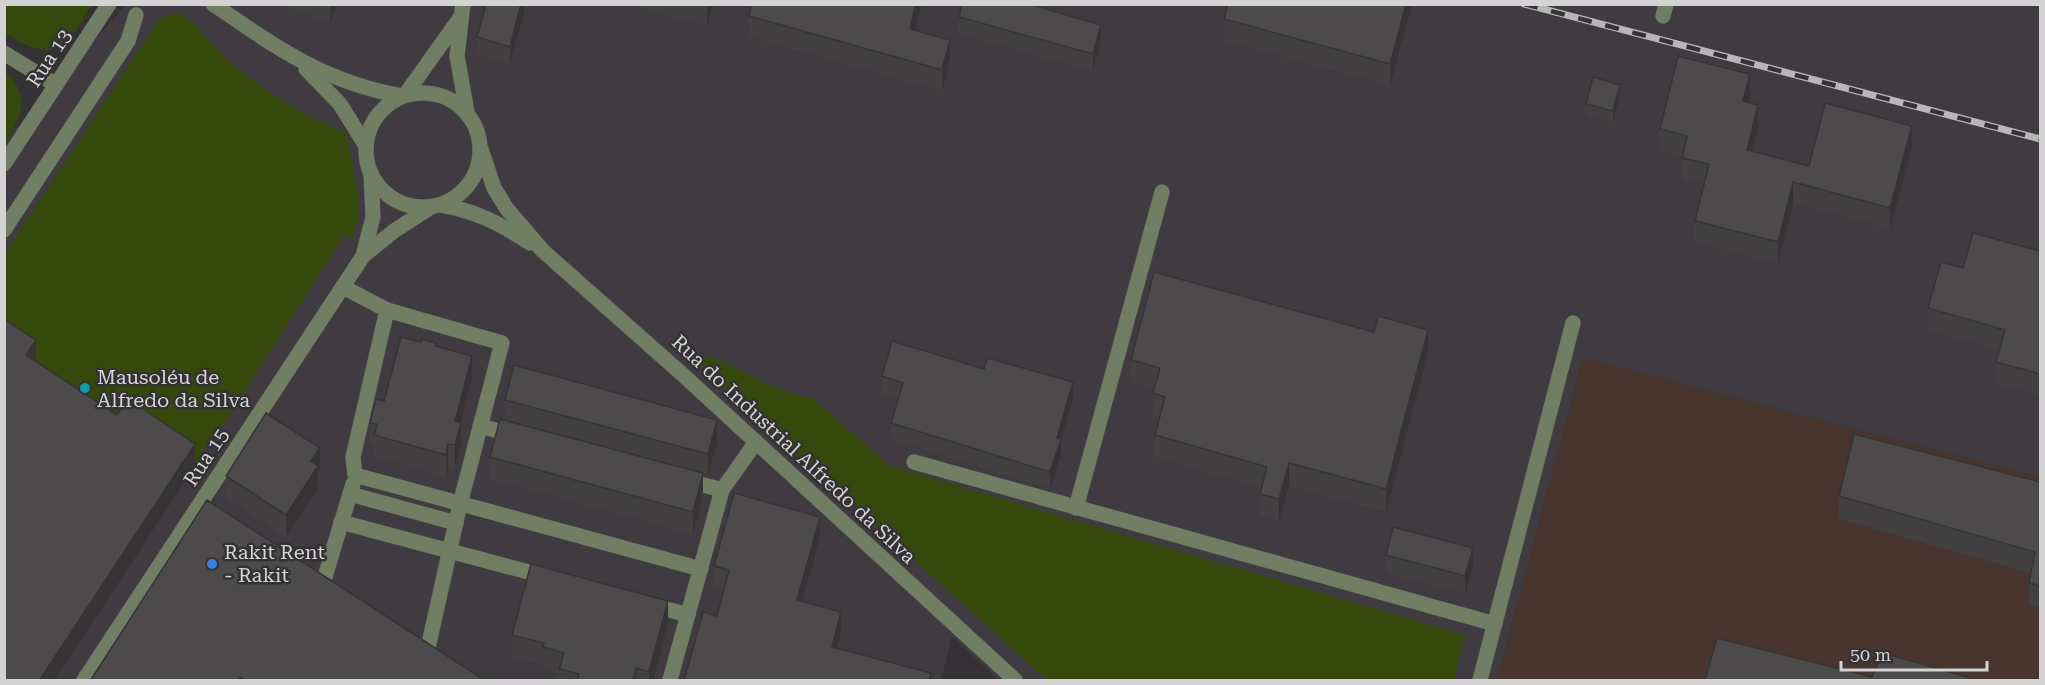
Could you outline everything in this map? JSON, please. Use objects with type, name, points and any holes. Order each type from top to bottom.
[{"type":"street","name":"Rua 13","points":[[4,164],[109,4]]},
{"type":"street","points":[[213,4],[299,62],[366,90],[404,96]]},
{"type":"street","points":[[404,96],[462,11]]},
{"type":"street","points":[[462,11],[458,64],[467,112],[477,130],[481,149],[478,169],[468,186],[455,198],[437,206],[406,205],[391,198],[377,185],[371,173],[366,146],[368,132],[385,106],[404,96],[422,92],[439,94],[454,101],[467,112]]},
{"type":"street","points":[[4,230],[128,41],[136,15]]},
{"type":"street","points":[[4,53],[56,86]]},
{"type":"street","points":[[299,62],[340,104],[366,146]]},
{"type":"street","name":"Rua do Industrial Alfredo da Silva","points":[[481,149],[494,188],[507,209],[543,251],[756,442],[1015,681]]},
{"type":"street","name":"Rua 15","points":[[84,681],[208,503],[363,256],[374,217],[371,173]]},
{"type":"street","points":[[1076,508],[1162,192]]},
{"type":"street","name":"Rua do Industrial Alfredo da Silva","points":[[437,206],[461,208],[483,216],[543,251]]},
{"type":"street","name":"Rua 15","points":[[363,256],[394,231],[437,206]]},
{"type":"street","points":[[343,287],[387,310],[502,343],[423,644],[445,658]]},
{"type":"street","points":[[324,580],[356,475],[353,457],[387,310]]},
{"type":"street","points":[[1480,681],[1573,323]]},
{"type":"street","points":[[480,426],[538,441]]},
{"type":"street","points":[[670,681],[723,490],[756,442]]},
{"type":"street","points":[[914,462],[1495,624]]},
{"type":"street","points":[[356,475],[701,569]]},
{"type":"street","points":[[665,475],[723,490]]},
{"type":"street","points":[[350,494],[456,523]]},
{"type":"street","points":[[341,522],[563,581]]},
{"type":"street","points":[[631,600],[688,615]]},
{"type":"shaded area","points":[[126,5],[2040,5],[2040,477],[1583,358],[1497,680],[998,680],[952,636],[941,680],[5,680],[4,144]]},
{"type":"shaded area","points":[[1583,358],[2040,477],[2040,680],[1497,680]]},
{"type":"green space","points":[[4,5],[92,5],[74,33],[65,42],[56,48],[47,50],[21,43],[5,33]]},
{"type":"green space","points":[[179,12],[229,61],[256,83],[315,119],[347,133],[359,199],[357,225],[352,239],[345,234],[216,437],[213,436],[195,465],[5,340],[4,255],[160,18]]},
{"type":"green space","points":[[5,72],[18,89],[21,107],[15,126],[5,144]]},
{"type":"green space","points":[[713,357],[778,389],[814,399],[890,466],[1465,635],[1454,680],[1047,680],[694,361]]},
{"type":"building","points":[[486,4],[521,4],[510,47],[477,37]]},
{"type":"building","points":[[752,4],[916,4],[910,29],[950,40],[942,70],[749,16]]},
{"type":"building","points":[[962,4],[1029,4],[1101,25],[1093,54],[959,17]]},
{"type":"building","points":[[1228,4],[1406,4],[1390,64],[1224,19]]},
{"type":"building","points":[[1678,56],[1750,74],[1743,101],[1758,105],[1747,150],[1809,166],[1825,103],[1912,126],[1890,208],[1793,182],[1778,242],[1695,221],[1709,164],[1682,158],[1687,136],[1660,129]]},
{"type":"building","points":[[1593,77],[1620,85],[1613,111],[1586,104]]},
{"type":"building","points":[[1973,233],[2040,251],[2040,374],[1996,362],[2005,330],[1928,308],[1941,262],[1963,268]]},
{"type":"building","points":[[1154,272],[1374,332],[1378,316],[1428,330],[1386,489],[1289,463],[1279,499],[1260,494],[1267,467],[1155,435],[1165,397],[1153,393],[1160,368],[1131,360]]},
{"type":"building","points":[[4,319],[36,340],[26,355],[117,415],[128,399],[195,444],[39,681],[4,681]]},
{"type":"building","points":[[401,337],[436,343],[435,346],[472,356],[455,421],[461,423],[455,445],[448,444],[446,455],[374,435],[377,424],[370,423],[376,399],[384,401]]},
{"type":"building","points":[[892,341],[984,369],[987,358],[1073,382],[1057,438],[1061,439],[1050,472],[891,423],[903,383],[882,376]]},
{"type":"building","points":[[514,365],[717,420],[708,454],[505,400]]},
{"type":"building","points":[[266,413],[320,448],[311,461],[318,466],[286,515],[226,476]]},
{"type":"building","points":[[500,419],[703,473],[693,512],[490,457]]},
{"type":"building","points":[[1854,434],[2040,482],[2040,586],[2029,583],[2035,552],[1839,496]]},
{"type":"building","points":[[734,493],[820,517],[797,600],[841,612],[832,647],[931,673],[929,681],[684,681],[703,612],[717,616],[729,570],[714,566]]},
{"type":"building","points":[[207,500],[486,681],[246,681],[240,677],[237,681],[90,681]]},
{"type":"building","points":[[1393,527],[1473,548],[1465,576],[1386,555]]},
{"type":"building","points":[[531,564],[668,601],[649,672],[636,668],[633,681],[577,681],[579,674],[559,669],[564,653],[543,647],[544,643],[512,635]]},
{"type":"building","points":[[1717,638],[1872,677],[1883,653],[1981,681],[1705,681]]},
{"type":"railway","points":[[1524,4],[2040,139]]},
{"type":"place","name":"Mausoléu de Alfredo da Silva","points":[[85,388]]},
{"type":"place","name":"Rakit Rent - Rakit","points":[[212,564]]}]
